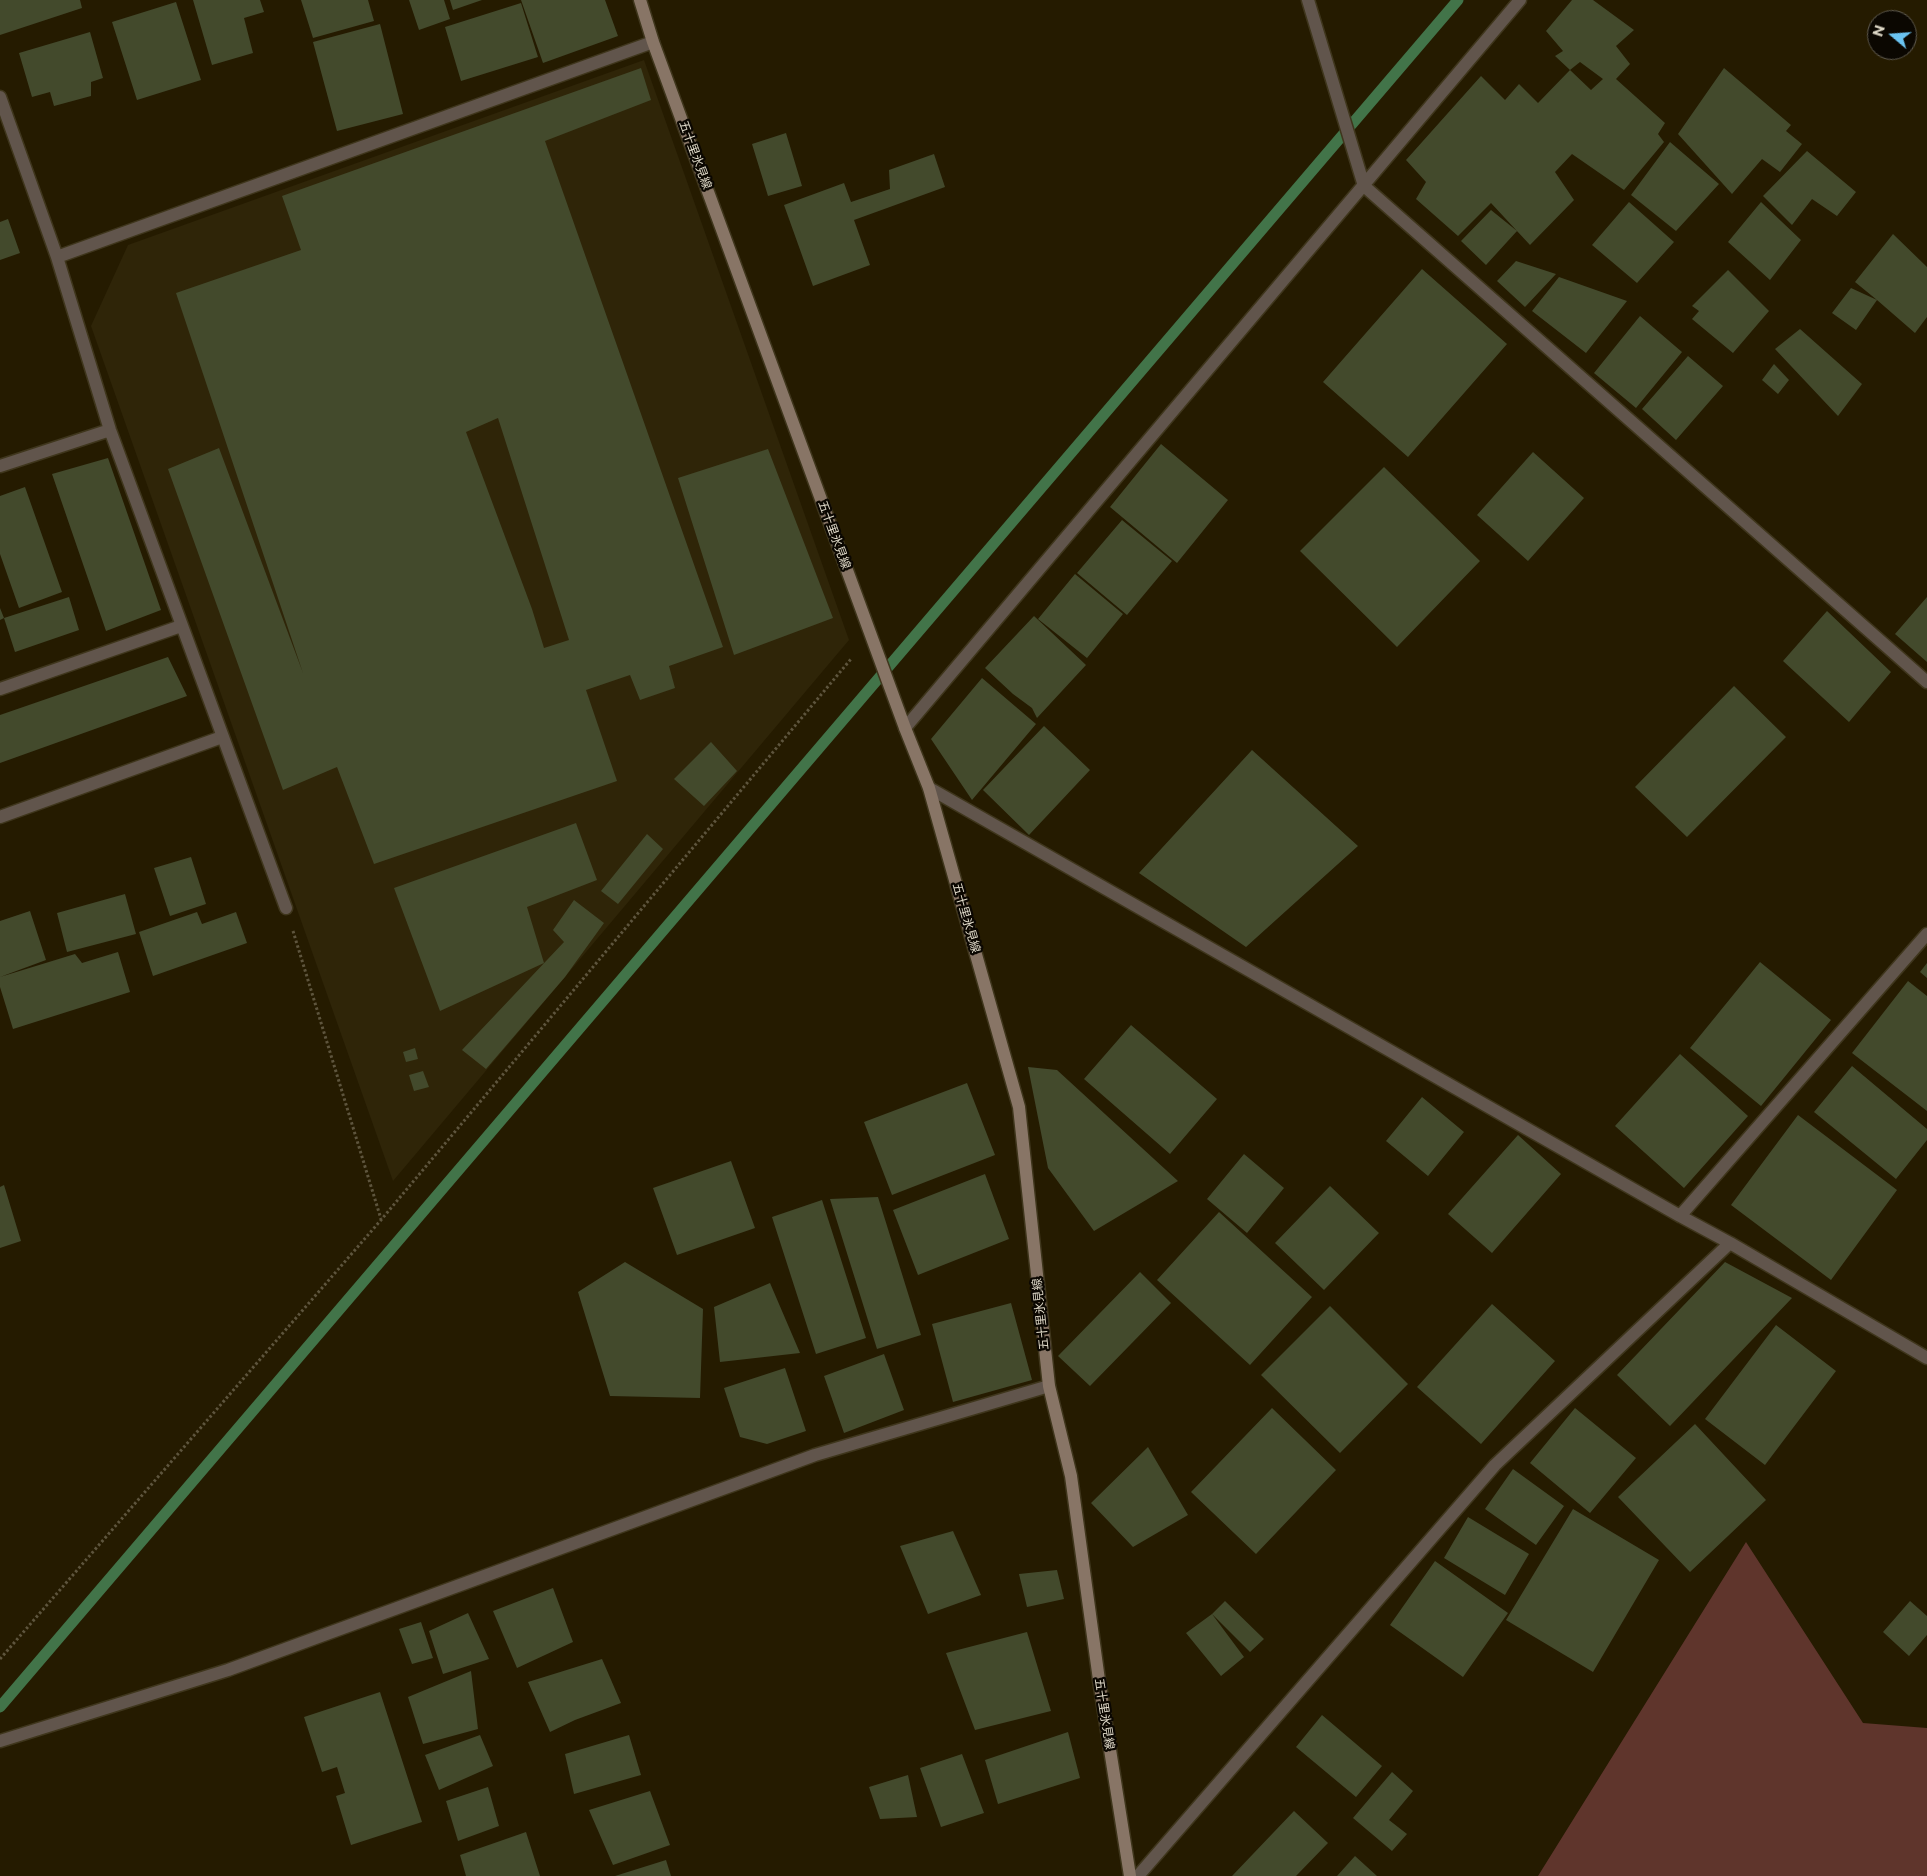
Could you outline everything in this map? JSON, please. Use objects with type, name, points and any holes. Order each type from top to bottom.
[{"type":"main road","name":"五十里氷見線","points":[[640,0],[871,636],[929,788],[1019,1107],[1049,1386],[1071,1476],[1099,1680],[1130,1876]]},
{"type":"street","points":[[1308,0],[1364,186],[1927,682]]},
{"type":"street","points":[[905,728],[1520,0]]},
{"type":"street","points":[[56,257],[654,42]]},
{"type":"street","points":[[0,97],[56,257],[110,430],[286,908]]},
{"type":"street","points":[[0,466],[110,430]]},
{"type":"street","points":[[0,689],[181,626]]},
{"type":"street","points":[[0,817],[222,737]]},
{"type":"street","points":[[929,788],[1730,1243],[1927,1358]]},
{"type":"street","points":[[1680,1216],[1927,934]]},
{"type":"street","points":[[1138,1876],[1495,1465],[1730,1243]]},
{"type":"street","points":[[0,1741],[228,1670],[815,1455],[1049,1386]]},
{"type":"path","points":[[0,1659],[381,1220],[871,636]]},
{"type":"path","points":[[286,908],[381,1220]]},
{"type":"shaded area","points":[[644,60],[849,640],[393,1181],[91,326],[128,245]]},
{"type":"shaded area","points":[[1746,1542],[1863,1723],[1927,1728],[1927,1876],[1538,1876]]},
{"type":"building","points":[[0,0],[80,0],[82,8],[0,35]]},
{"type":"building","points":[[193,0],[260,0],[264,12],[244,18],[253,53],[212,65]]},
{"type":"building","points":[[301,0],[368,0],[374,21],[313,38]]},
{"type":"building","points":[[409,0],[444,0],[450,19],[419,30]]},
{"type":"building","points":[[450,0],[482,0],[453,10]]},
{"type":"building","points":[[521,0],[605,0],[618,36],[543,63]]},
{"type":"building","points":[[1572,0],[1593,0],[1634,30],[1616,46],[1630,64],[1616,79],[1665,123],[1658,134],[1664,142],[1624,190],[1572,154],[1555,172],[1574,200],[1530,245],[1491,203],[1458,236],[1416,199],[1426,182],[1406,160],[1481,76],[1505,100],[1519,84],[1538,103],[1570,70],[1555,56],[1563,51],[1546,31]],"holes":[[[1580,62],[1603,79],[1591,90],[1570,70]]]},
{"type":"building","points":[[176,2],[201,80],[137,100],[112,22]]},
{"type":"building","points":[[521,3],[538,57],[461,81],[445,27]]},
{"type":"building","points":[[380,24],[403,114],[337,131],[313,42]]},
{"type":"building","points":[[90,32],[103,78],[91,82],[91,96],[54,106],[50,92],[32,97],[19,53]]},
{"type":"building","points":[[641,68],[651,100],[545,141],[723,647],[669,666],[675,688],[640,700],[630,675],[586,690],[617,781],[374,864],[337,767],[283,790],[168,469],[219,448],[303,673],[176,293],[301,250],[282,196]],"holes":[[[498,418],[569,640],[544,648],[532,609],[466,432]]]},
{"type":"building","points":[[1724,68],[1791,125],[1786,131],[1802,144],[1780,172],[1762,159],[1732,194],[1678,134]]},
{"type":"building","points":[[786,133],[802,186],[768,196],[752,144]]},
{"type":"building","points":[[1670,142],[1719,184],[1676,231],[1631,195]]},
{"type":"building","points":[[1807,151],[1856,192],[1837,216],[1812,199],[1792,225],[1763,196]]},
{"type":"building","points":[[934,154],[945,187],[854,220],[870,265],[813,286],[784,205],[844,183],[851,202],[890,189],[889,170]]},
{"type":"building","points":[[1629,202],[1674,242],[1637,283],[1592,245]]},
{"type":"building","points":[[1761,202],[1801,240],[1770,280],[1728,242]]},
{"type":"building","points":[[1491,210],[1517,231],[1486,265],[1461,241]]},
{"type":"building","points":[[8,219],[20,253],[0,260],[0,222]]},
{"type":"building","points":[[1893,234],[1927,267],[1927,317],[1915,333],[1855,282]]},
{"type":"building","points":[[1516,261],[1556,274],[1525,307],[1497,281]]},
{"type":"building","points":[[1422,269],[1507,344],[1408,457],[1323,382]]},
{"type":"building","points":[[1728,270],[1769,311],[1733,353],[1692,319],[1699,311],[1692,306]]},
{"type":"building","points":[[1559,277],[1627,301],[1586,353],[1532,311]]},
{"type":"building","points":[[1851,288],[1877,300],[1856,330],[1832,313]]},
{"type":"building","points":[[1640,316],[1682,352],[1636,408],[1594,373]]},
{"type":"building","points":[[1800,329],[1862,384],[1838,416],[1775,349]]},
{"type":"building","points":[[1688,356],[1723,386],[1676,440],[1642,409]]},
{"type":"building","points":[[1774,364],[1789,380],[1778,394],[1762,380]]},
{"type":"building","points":[[1161,444],[1228,500],[1177,563],[1110,507]]},
{"type":"building","points":[[768,449],[833,618],[734,655],[678,478]]},
{"type":"building","points":[[1533,452],[1584,498],[1528,561],[1477,515]]},
{"type":"building","points":[[108,458],[161,610],[106,631],[52,474]]},
{"type":"building","points":[[1384,467],[1480,561],[1397,647],[1300,551]]},
{"type":"building","points":[[25,487],[62,592],[19,608],[0,554],[0,496]]},
{"type":"building","points":[[1122,520],[1172,561],[1127,615],[1077,573]]},
{"type":"building","points":[[1075,574],[1123,614],[1087,658],[1038,619]]},
{"type":"building","points":[[69,597],[79,630],[15,652],[4,618]]},
{"type":"building","points":[[1927,597],[1927,662],[1895,634]]},
{"type":"building","points":[[0,608],[4,618],[0,620]]},
{"type":"building","points":[[1827,611],[1891,672],[1849,722],[1783,661]]},
{"type":"building","points":[[1034,616],[1086,665],[1037,718],[1032,708],[1013,694],[985,668]]},
{"type":"building","points":[[168,657],[187,696],[0,763],[0,715]]},
{"type":"building","points":[[982,678],[1036,724],[972,800],[931,739]]},
{"type":"building","points":[[1734,686],[1786,737],[1687,837],[1635,787]]},
{"type":"building","points":[[1044,726],[1090,770],[1029,835],[983,790]]},
{"type":"building","points":[[711,742],[737,771],[704,806],[674,779]]},
{"type":"building","points":[[1252,750],[1358,846],[1246,947],[1139,873]]},
{"type":"building","points":[[576,823],[597,880],[527,907],[544,963],[440,1011],[394,888]]},
{"type":"building","points":[[647,834],[663,849],[618,904],[601,891]]},
{"type":"building","points":[[191,857],[206,904],[170,916],[154,868]]},
{"type":"building","points":[[125,894],[136,934],[67,952],[57,913]]},
{"type":"building","points":[[574,900],[604,923],[565,977],[486,1069],[462,1050],[564,942],[553,930]]},
{"type":"building","points":[[30,911],[46,960],[0,977],[0,921]]},
{"type":"building","points":[[197,912],[202,924],[236,912],[247,943],[153,976],[139,932]]},
{"type":"building","points":[[118,952],[130,992],[13,1029],[0,987],[0,977],[75,954],[82,963]]},
{"type":"building","points":[[1760,962],[1831,1020],[1761,1106],[1690,1048]]},
{"type":"building","points":[[1927,963],[1927,978],[1920,972]]},
{"type":"building","points":[[1908,981],[1927,996],[1927,1111],[1852,1053]]},
{"type":"building","points":[[1131,1025],[1217,1099],[1170,1154],[1084,1079]]},
{"type":"building","points":[[415,1048],[418,1059],[406,1062],[403,1052]]},
{"type":"building","points":[[1680,1054],[1748,1116],[1684,1188],[1615,1126]]},
{"type":"building","points":[[1852,1066],[1927,1129],[1927,1140],[1896,1179],[1814,1112]]},
{"type":"building","points":[[1028,1067],[1057,1070],[1178,1181],[1094,1231],[1048,1168]]},
{"type":"building","points":[[423,1071],[429,1087],[414,1091],[409,1075]]},
{"type":"building","points":[[967,1083],[995,1155],[892,1195],[864,1122]]},
{"type":"building","points":[[1422,1097],[1464,1132],[1428,1176],[1386,1141]]},
{"type":"building","points":[[1798,1115],[1897,1190],[1831,1280],[1731,1205]]},
{"type":"building","points":[[1518,1135],[1561,1174],[1492,1253],[1448,1214]]},
{"type":"building","points":[[1244,1154],[1284,1188],[1247,1233],[1207,1199]]},
{"type":"building","points":[[731,1161],[755,1228],[677,1255],[653,1188]]},
{"type":"building","points":[[985,1174],[1009,1239],[918,1275],[893,1210]]},
{"type":"building","points":[[4,1185],[21,1241],[0,1248],[0,1187]]},
{"type":"building","points":[[1330,1186],[1379,1233],[1324,1290],[1275,1243]]},
{"type":"building","points":[[878,1197],[921,1335],[877,1349],[830,1199]]},
{"type":"building","points":[[822,1200],[866,1338],[816,1354],[772,1217]]},
{"type":"building","points":[[1219,1212],[1312,1297],[1250,1365],[1157,1280]]},
{"type":"building","points":[[625,1262],[703,1309],[700,1398],[610,1396],[578,1292]]},
{"type":"building","points":[[1725,1262],[1792,1298],[1670,1426],[1617,1375]]},
{"type":"building","points":[[1140,1272],[1171,1303],[1090,1386],[1058,1356]]},
{"type":"building","points":[[770,1283],[800,1353],[720,1362],[714,1307]]},
{"type":"building","points":[[1011,1303],[1032,1380],[953,1402],[932,1324]]},
{"type":"building","points":[[1492,1304],[1555,1361],[1481,1444],[1417,1387]]},
{"type":"building","points":[[1330,1306],[1408,1384],[1340,1453],[1261,1375]]},
{"type":"building","points":[[1776,1325],[1836,1371],[1765,1465],[1705,1419]]},
{"type":"building","points":[[884,1354],[904,1410],[844,1433],[824,1376]]},
{"type":"building","points":[[785,1368],[806,1431],[767,1444],[740,1437],[724,1388]]},
{"type":"building","points":[[1272,1408],[1336,1470],[1256,1554],[1191,1492]]},
{"type":"building","points":[[1575,1408],[1636,1458],[1590,1513],[1530,1463]]},
{"type":"building","points":[[1695,1424],[1766,1500],[1690,1572],[1618,1497]]},
{"type":"building","points":[[1148,1447],[1188,1515],[1133,1547],[1091,1503]]},
{"type":"building","points":[[1513,1469],[1564,1506],[1536,1545],[1485,1509]]},
{"type":"building","points":[[1573,1509],[1659,1560],[1593,1672],[1506,1620]]},
{"type":"building","points":[[1468,1517],[1529,1554],[1505,1595],[1444,1558]]},
{"type":"building","points":[[953,1531],[981,1595],[928,1614],[900,1546]]},
{"type":"building","points":[[1435,1561],[1508,1613],[1463,1677],[1390,1625]]},
{"type":"building","points":[[1057,1570],[1064,1599],[1027,1607],[1019,1574]]},
{"type":"building","points":[[553,1588],[573,1642],[517,1668],[493,1611]]},
{"type":"building","points":[[1225,1601],[1264,1639],[1250,1652],[1212,1614]]},
{"type":"building","points":[[1910,1601],[1927,1616],[1927,1635],[1909,1656],[1883,1632]]},
{"type":"building","points":[[468,1613],[489,1659],[443,1674],[429,1631]]},
{"type":"building","points":[[1212,1614],[1244,1657],[1221,1676],[1186,1633]]},
{"type":"building","points":[[421,1622],[433,1658],[412,1664],[399,1629]]},
{"type":"building","points":[[1027,1632],[1051,1711],[975,1730],[946,1653]]},
{"type":"building","points":[[602,1659],[621,1703],[575,1720],[550,1732],[528,1682]]},
{"type":"building","points":[[471,1671],[478,1729],[423,1744],[408,1697]]},
{"type":"building","points":[[380,1692],[422,1822],[351,1845],[336,1796],[345,1793],[337,1767],[322,1772],[304,1717]]},
{"type":"building","points":[[1322,1715],[1382,1766],[1356,1797],[1296,1747]]},
{"type":"building","points":[[1068,1732],[1080,1778],[998,1804],[985,1760]]},
{"type":"building","points":[[480,1735],[493,1766],[439,1790],[425,1755]]},
{"type":"building","points":[[629,1735],[641,1775],[574,1794],[565,1754]]},
{"type":"building","points":[[962,1754],[984,1813],[941,1827],[920,1768]]},
{"type":"building","points":[[1392,1772],[1413,1791],[1389,1820],[1407,1834],[1392,1851],[1353,1818]]},
{"type":"building","points":[[908,1775],[917,1817],[880,1819],[869,1787]]},
{"type":"building","points":[[488,1787],[499,1826],[458,1841],[446,1801]]},
{"type":"building","points":[[650,1791],[670,1845],[613,1865],[589,1810]]},
{"type":"building","points":[[1294,1811],[1328,1843],[1296,1876],[1232,1876]]},
{"type":"building","points":[[526,1832],[540,1876],[466,1876],[460,1855]]},
{"type":"building","points":[[1355,1856],[1377,1876],[1337,1876]]},
{"type":"building","points":[[666,1860],[671,1876],[615,1876]]},
{"type":"waterway","points":[[0,1707],[1458,0]]}]
